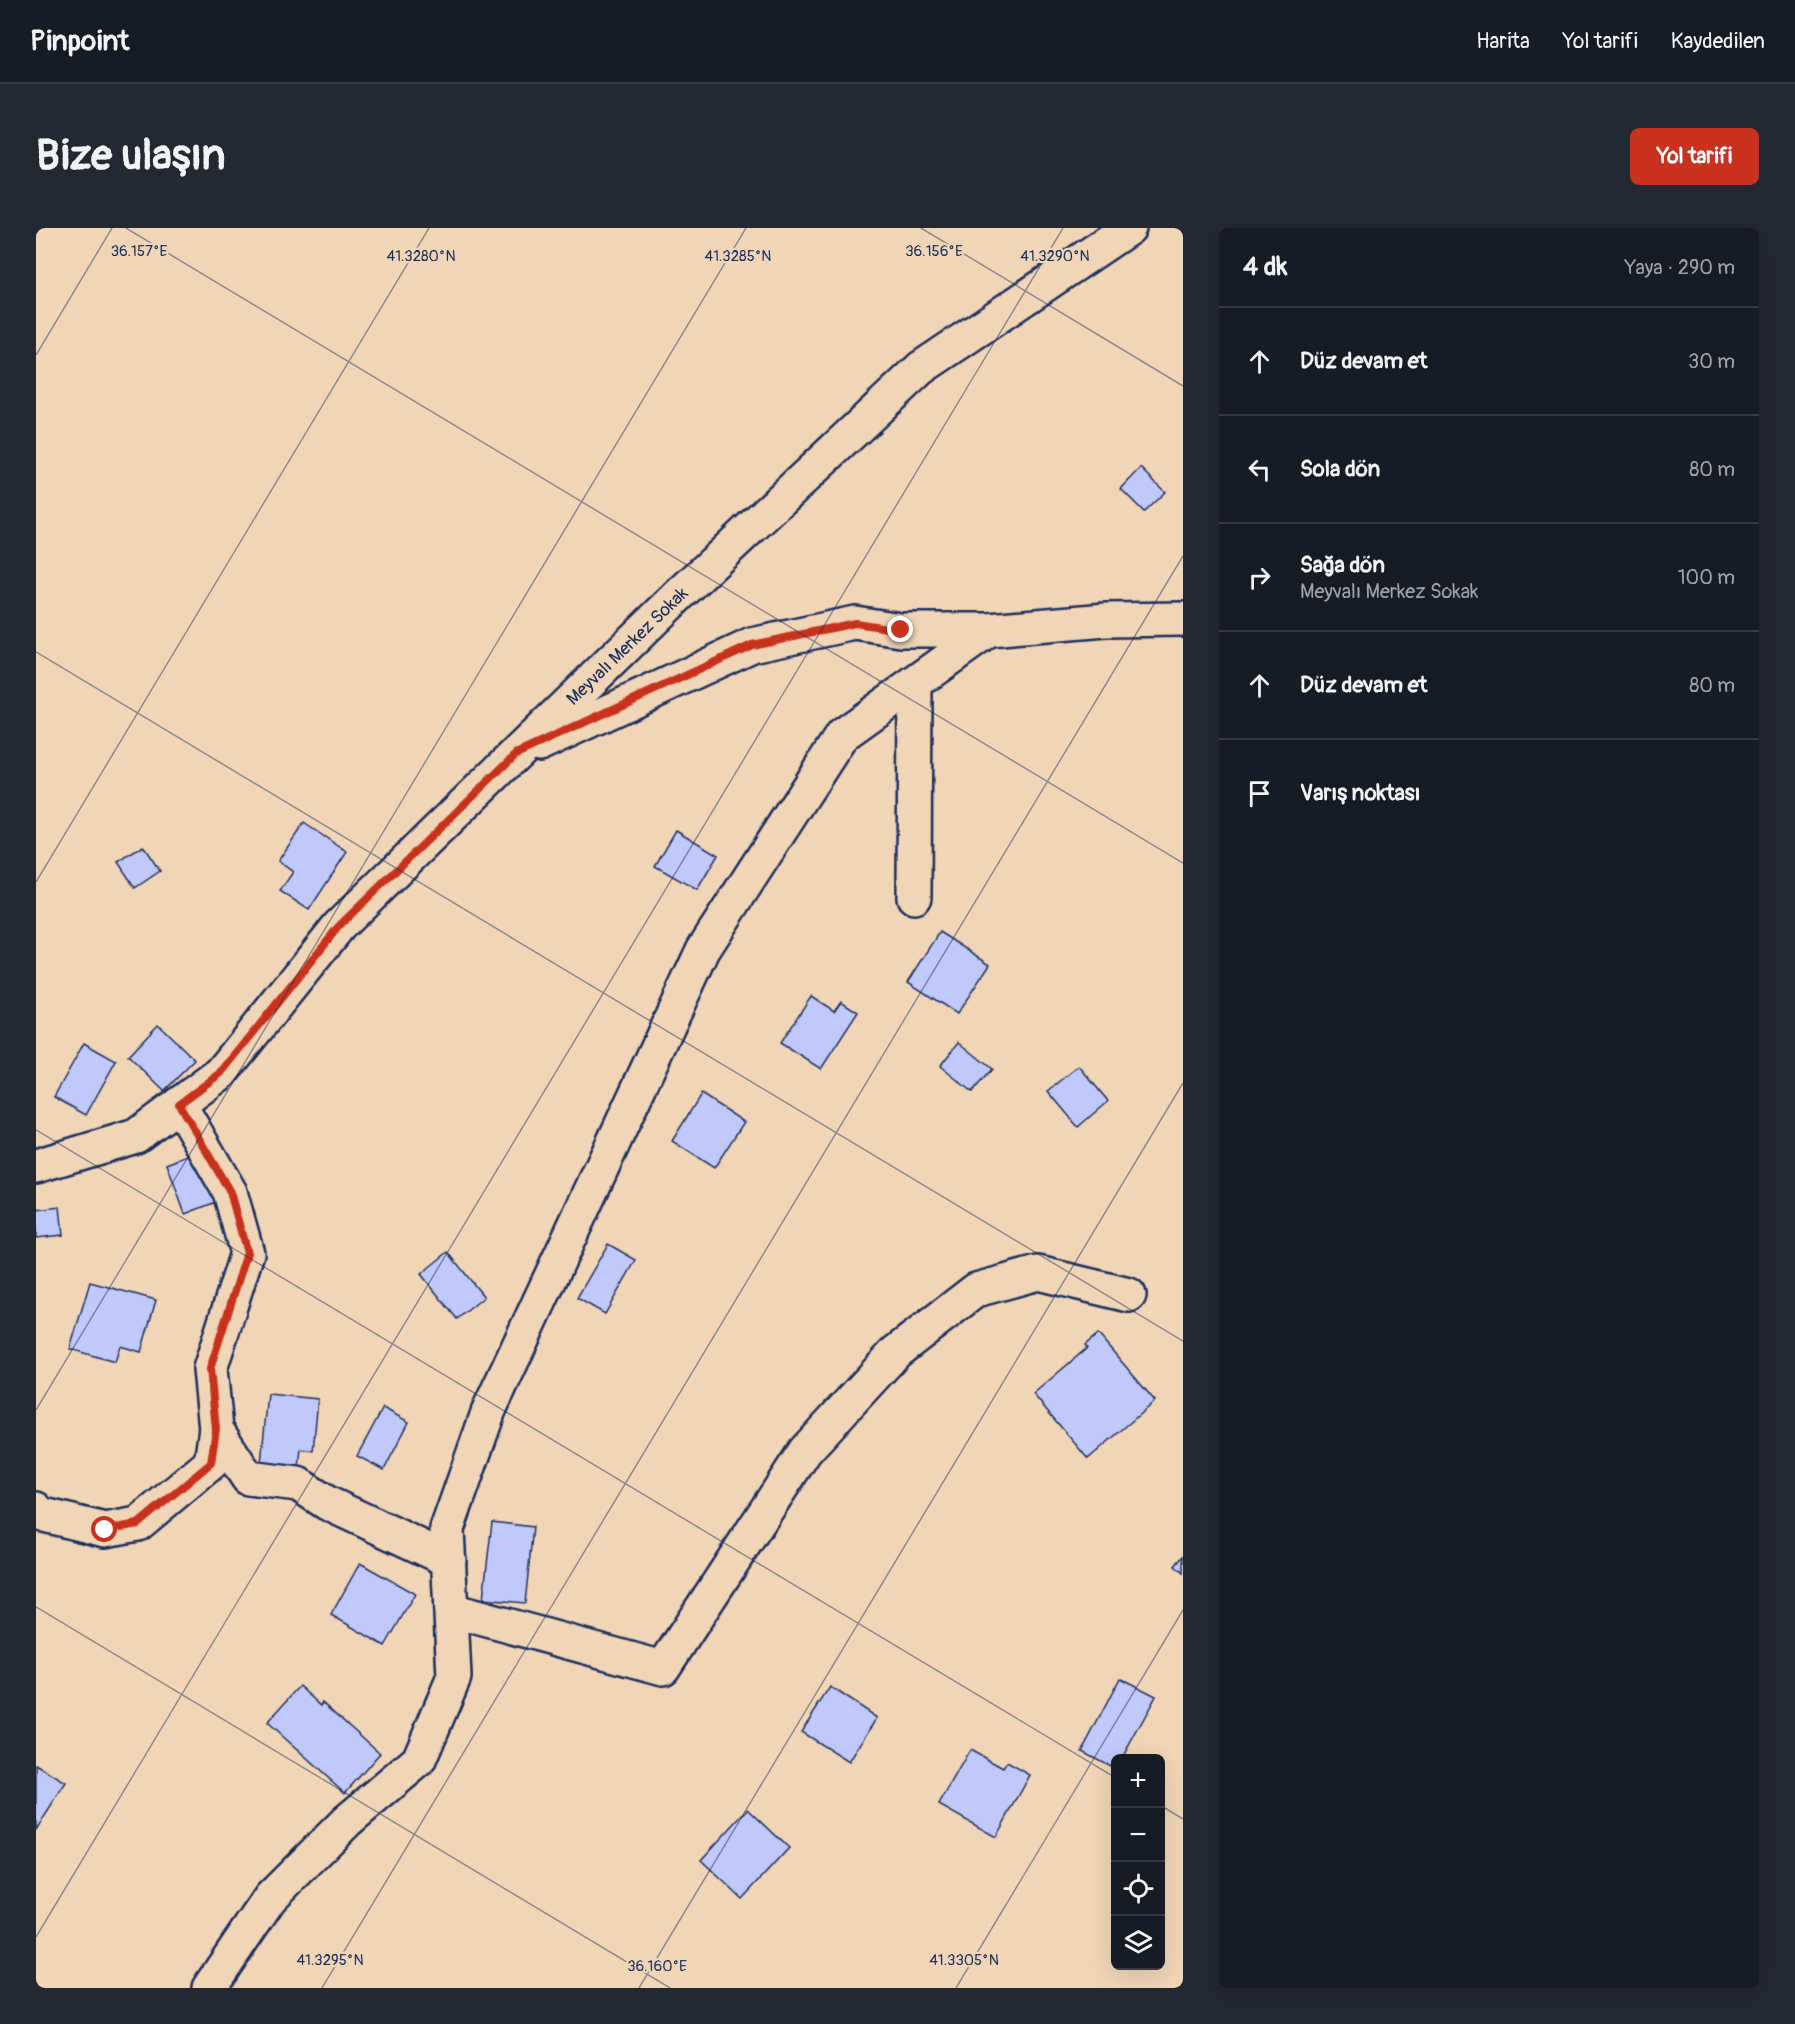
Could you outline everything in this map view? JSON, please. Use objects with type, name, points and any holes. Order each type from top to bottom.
[{"type":"street","name":"Meyvalı Merkez Sokak","points":[[36,1166],[136,1136],[221,1073],[339,926],[678,596],[921,368],[1129,228]]},
{"type":"street","points":[[516,754],[752,645],[855,623],[901,630],[989,630],[1106,620],[1183,618]]},
{"type":"street","points":[[209,1988],[270,1898],[346,1821],[419,1760],[454,1677],[447,1529],[489,1410],[703,950],[842,735],[989,630]]},
{"type":"street","points":[[914,897],[915,683]]},
{"type":"street","points":[[36,1509],[40,1514],[105,1530],[138,1524],[211,1463],[216,1429],[210,1369],[247,1253],[230,1192],[179,1104]]},
{"type":"street","points":[[451,1610],[663,1668],[805,1451],[896,1352],[976,1290],[1038,1273],[1129,1295]]},
{"type":"street","points":[[216,1429],[248,1478],[298,1484],[327,1503],[449,1560]]},
{"type":"building","points":[[1141,468],[1165,492],[1144,512],[1121,489]]},
{"type":"building","points":[[304,823],[347,852],[309,910],[280,891],[293,872],[278,861]]},
{"type":"building","points":[[676,830],[718,855],[697,890],[655,866]]},
{"type":"building","points":[[143,846],[160,871],[135,888],[118,862]]},
{"type":"building","points":[[940,932],[990,964],[957,1014],[908,982]]},
{"type":"building","points":[[811,996],[834,1011],[841,1001],[858,1012],[821,1069],[780,1043]]},
{"type":"building","points":[[158,1024],[195,1060],[164,1091],[128,1056]]},
{"type":"building","points":[[959,1042],[992,1069],[972,1092],[940,1066]]},
{"type":"building","points":[[84,1043],[116,1061],[86,1115],[54,1097]]},
{"type":"building","points":[[1079,1066],[1108,1101],[1078,1127],[1048,1091]]},
{"type":"building","points":[[701,1094],[744,1122],[714,1168],[672,1141]]},
{"type":"building","points":[[198,1152],[216,1202],[185,1214],[167,1164]]},
{"type":"building","points":[[60,1207],[63,1235],[36,1238],[36,1210]]},
{"type":"building","points":[[608,1244],[636,1260],[605,1314],[577,1298]]},
{"type":"building","points":[[448,1252],[484,1297],[457,1319],[421,1274]]},
{"type":"building","points":[[90,1282],[156,1300],[141,1352],[120,1346],[115,1362],[70,1349]]},
{"type":"building","points":[[1098,1334],[1155,1401],[1088,1459],[1033,1394],[1087,1348],[1085,1345]]},
{"type":"building","points":[[268,1394],[318,1399],[313,1451],[301,1449],[299,1467],[261,1463]]},
{"type":"building","points":[[383,1408],[409,1422],[384,1470],[357,1456]]},
{"type":"building","points":[[492,1522],[533,1527],[525,1603],[483,1599]]},
{"type":"building","points":[[1183,1556],[1183,1573],[1175,1566]]},
{"type":"building","points":[[360,1563],[415,1594],[385,1646],[331,1615]]},
{"type":"building","points":[[1120,1678],[1156,1696],[1124,1754],[1111,1754],[1111,1766],[1082,1751]]},
{"type":"building","points":[[300,1686],[321,1705],[323,1702],[380,1753],[345,1793],[267,1723]]},
{"type":"building","points":[[830,1687],[877,1718],[849,1762],[801,1732]]},
{"type":"building","points":[[970,1750],[1003,1768],[1007,1762],[1030,1775],[996,1837],[939,1805]]},
{"type":"building","points":[[36,1765],[66,1783],[36,1830]]},
{"type":"building","points":[[748,1809],[789,1848],[742,1899],[701,1860]]},
{"type":"route","points":[[105,1530],[138,1524],[211,1463],[216,1429],[210,1369],[247,1253],[230,1192],[179,1104],[221,1073],[339,926],[516,754],[752,645],[855,623],[901,630]]}]
